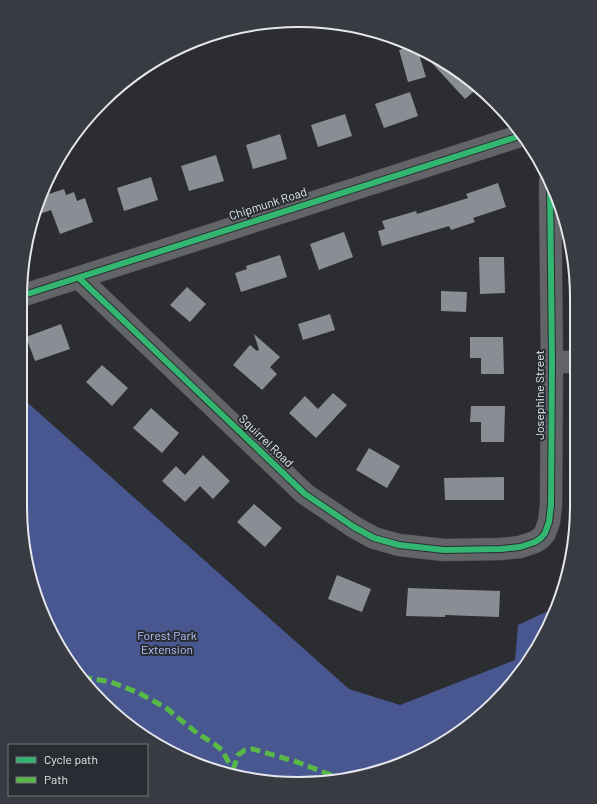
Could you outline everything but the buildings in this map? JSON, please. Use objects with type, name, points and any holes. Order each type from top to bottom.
[{"type":"street","name":"Chipmunk Road","points":[[27,294],[517,137]]},
{"type":"street","name":"Josephine Street","points":[[474,549],[501,550],[520,547],[541,538],[547,528],[551,505],[552,362],[550,198]]},
{"type":"street","name":"Squirrel Road","points":[[80,278],[305,494],[331,512],[364,533],[386,542],[433,549],[474,549]]},
{"type":"street","points":[[552,362],[570,362]]},
{"type":"green space","name":"Forest Park Extension","points":[[27,402],[349,689],[400,705],[515,660],[518,625],[548,612],[542,626],[534,641],[503,685],[478,710],[464,721],[419,749],[386,763],[334,775],[298,777],[263,775],[211,763],[163,741],[119,710],[94,685],[83,671],[55,626],[41,593],[29,541],[27,506]]},
{"type":"marked path","points":[[89,678],[111,682],[139,693],[166,708],[197,733],[222,750],[232,769]]},
{"type":"marked path","points":[[233,769],[238,755],[245,750],[253,749],[297,762],[331,775]]},
{"type":"cycle path","points":[[27,294],[517,137]]},
{"type":"cycle path","points":[[79,278],[305,494],[354,527],[374,538],[399,545],[444,550],[501,549],[520,547],[535,542],[545,533],[549,522],[551,505],[552,362],[550,198]]}]
